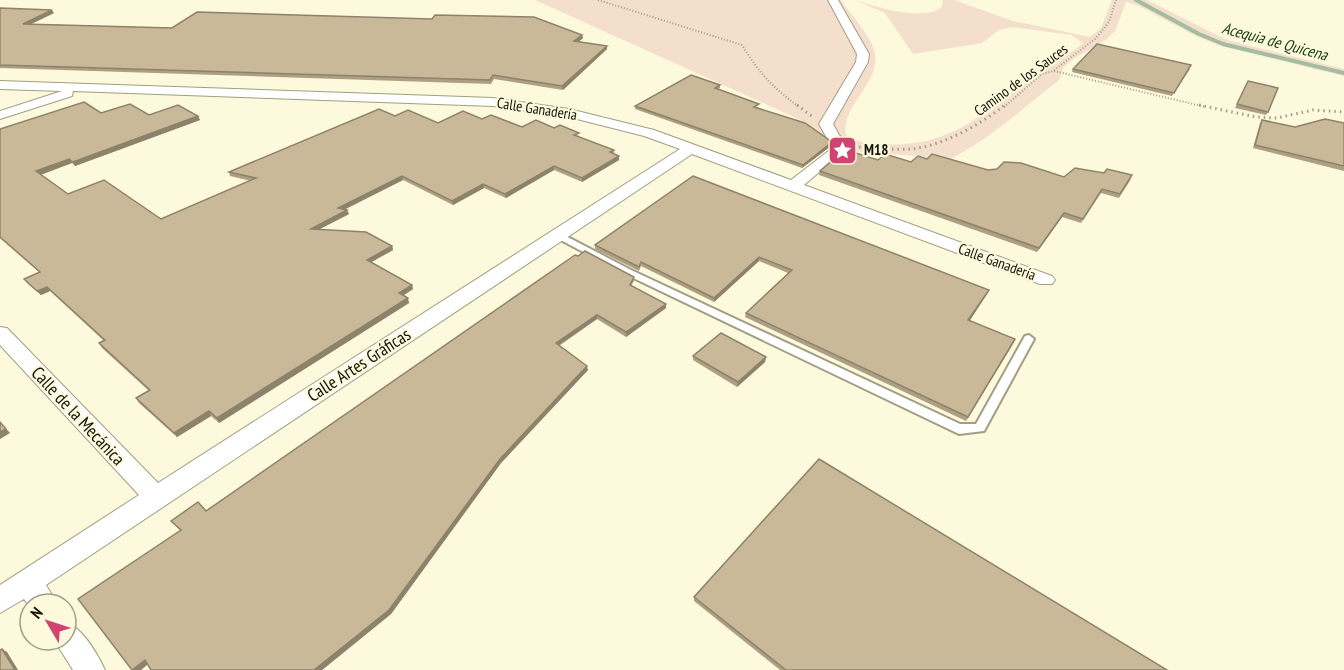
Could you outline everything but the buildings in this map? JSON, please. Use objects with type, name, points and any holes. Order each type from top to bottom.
[{"type":"street","points":[[793,186],[843,146],[833,137],[826,124],[862,62],[863,54],[833,0]]},
{"type":"street","name":"Calle Ganadería","points":[[0,85],[494,102],[569,113],[609,122],[690,149],[1046,280]]},
{"type":"street","points":[[0,115],[82,88]]},
{"type":"street","name":"Calle Artes Gráficas","points":[[0,600],[690,149]]},
{"type":"street","name":"Calle de la Mecánica","points":[[0,333],[157,498]]},
{"type":"street","points":[[28,582],[35,592]]},
{"type":"street","points":[[77,652],[90,670]]},
{"type":"lane","points":[[558,235],[637,276],[959,429],[980,428],[1029,339]]},
{"type":"path","points":[[598,0],[742,45],[771,86],[810,116],[826,124]]},
{"type":"path","name":"Camino de los Sauces","points":[[843,146],[910,149],[957,135],[989,118],[1042,74],[1053,71],[1104,30],[1116,0]]},
{"type":"path","points":[[1053,71],[1134,92],[1269,119],[1313,110],[1344,112]]},
{"type":"shaded area","points":[[535,0],[841,0],[868,37],[874,50],[875,61],[868,83],[849,113],[846,135],[859,141],[872,143],[918,143],[950,133],[979,117],[1033,75],[1083,43],[1072,35],[1013,27],[999,30],[982,43],[913,54],[885,13],[855,0],[900,12],[923,13],[942,7],[943,0],[954,0],[1013,21],[1090,37],[1101,28],[1112,0],[1147,0],[1227,40],[1344,69],[1344,76],[1221,46],[1198,37],[1137,5],[1126,2],[1115,31],[1107,39],[1072,60],[1063,68],[1060,79],[984,139],[951,159],[843,150],[803,121]]},
{"type":"waterway","name":"Acequia de Quicena","points":[[1136,0],[1199,34],[1223,44],[1344,73]]},
{"type":"place","name":"M18","points":[[843,150]]}]
